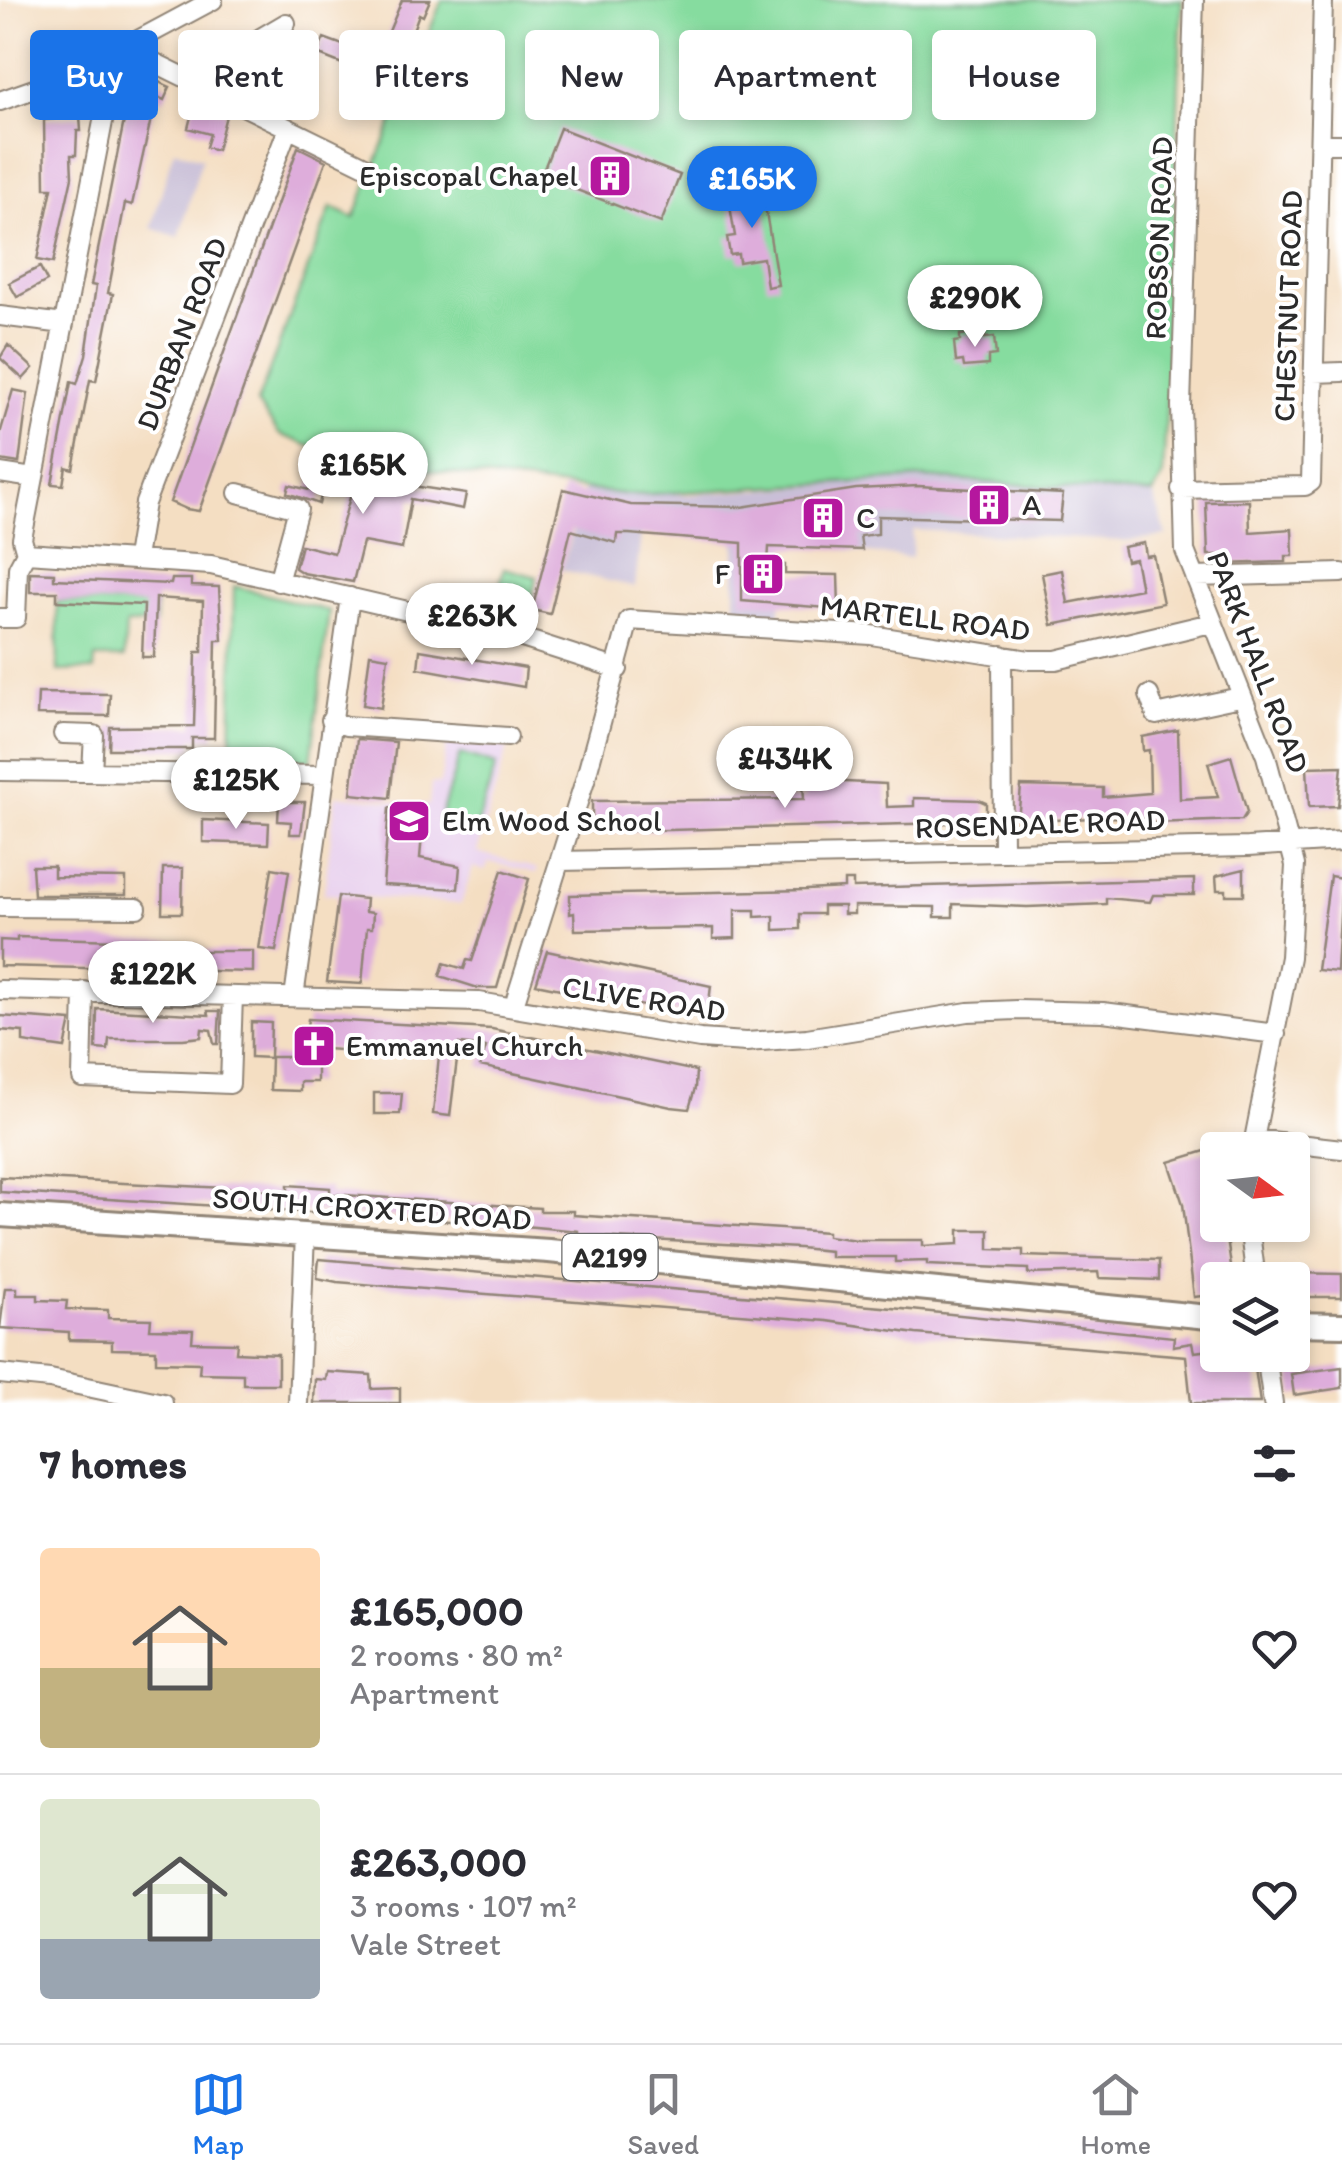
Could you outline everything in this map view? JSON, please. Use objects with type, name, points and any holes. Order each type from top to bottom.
[{"type":"main road","name":"SOUTH CROXTED ROAD","points":[[0,1216],[568,1253],[1200,1316]]},
{"type":"main road","points":[[1310,1324],[1342,1325]]},
{"type":"street","points":[[158,30],[213,0]]},
{"type":"street","name":"ROBSON ROAD","points":[[1181,489],[1194,0]]},
{"type":"street","name":"CHESTNUT ROAD","points":[[1181,489],[1308,485],[1323,0]]},
{"type":"street","points":[[274,30],[286,23]]},
{"type":"street","points":[[0,102],[30,92]]},
{"type":"street","points":[[0,618],[16,618],[18,568],[26,553],[22,539],[103,120]]},
{"type":"street","points":[[266,120],[367,167]]},
{"type":"street","name":"DURBAN ROAD","points":[[136,558],[145,503],[287,131]]},
{"type":"street","points":[[1320,144],[1342,144]]},
{"type":"street","points":[[0,316],[64,324]]},
{"type":"street","points":[[1313,373],[1342,372]]},
{"type":"street","points":[[0,473],[33,478]]},
{"type":"street","name":"PARK HALL ROAD","points":[[1181,489],[1185,551],[1210,623],[1266,756],[1294,865],[1290,958],[1256,1132]]},
{"type":"street","points":[[238,493],[298,509],[278,582]]},
{"type":"street","points":[[26,553],[180,560],[519,637],[618,669],[514,1005]]},
{"type":"street","points":[[1194,577],[1342,572]]},
{"type":"street","points":[[294,997],[350,597]]},
{"type":"street","name":"MARTELL ROAD","points":[[618,669],[630,620],[870,635],[1056,660],[1210,623]]},
{"type":"street","points":[[1002,655],[1003,852]]},
{"type":"street","points":[[1149,695],[1156,716],[1240,697]]},
{"type":"street","points":[[331,720],[346,726],[508,737]]},
{"type":"street","points":[[63,734],[94,735],[92,772]]},
{"type":"street","points":[[0,771],[324,776]]},
{"type":"street","name":"ROSENDALE ROAD","points":[[560,862],[1290,846],[1342,841]]},
{"type":"street","points":[[0,908],[137,908]]},
{"type":"street","name":"CLIVE ROAD","points":[[0,990],[514,1005],[731,1041],[807,1038],[968,1012],[1017,1010],[1103,1012],[1276,1034]]},
{"type":"street","points":[[84,991],[82,1078],[212,1083],[233,1080],[233,996]]},
{"type":"street","points":[[1310,1148],[1342,1150]]},
{"type":"street","points":[[298,1403],[304,1234]]},
{"type":"street","points":[[1268,1372],[1273,1403]]},
{"type":"street","points":[[0,1374],[50,1379],[163,1403]]},
{"type":"shaded area","points":[[174,150],[202,158],[179,237],[151,228]]},
{"type":"shaded area","points":[[925,478],[1153,494],[1167,536],[1124,541],[913,530],[912,558],[786,543],[779,620],[735,616],[735,541],[641,534],[635,587],[562,570],[584,489],[689,495]]},
{"type":"shaded area","name":"Elm Wood School","points":[[447,741],[508,747],[477,852],[538,869],[536,873],[489,862],[485,871],[473,867],[461,904],[324,894],[336,795],[429,805],[431,783],[440,784]]},
{"type":"green space","points":[[442,0],[1182,0],[1163,476],[1153,494],[925,478],[632,495],[392,466],[279,434],[257,403],[331,207],[354,218],[394,120],[505,120],[505,30],[430,30]]},
{"type":"green space","points":[[504,568],[537,577],[524,625],[492,617]]},
{"type":"green space","points":[[234,586],[329,611],[311,761],[231,758]]},
{"type":"green space","points":[[57,601],[156,605],[155,624],[126,624],[124,658],[95,658],[94,670],[58,671]]},
{"type":"green space","points":[[460,754],[496,765],[475,832],[439,821]]},
{"type":"building","points":[[402,0],[430,0],[413,30],[390,30]]},
{"type":"building","points":[[324,38],[339,44],[339,63],[319,55]]},
{"type":"building","points":[[158,82],[170,87],[164,100],[158,97]]},
{"type":"building","points":[[44,120],[80,120],[53,263],[37,260],[52,188],[45,188]]},
{"type":"building","points":[[124,120],[151,120],[132,205],[125,203],[108,293],[113,294],[107,325],[96,381],[90,380],[73,469],[66,467],[63,485],[52,484],[71,382],[77,384],[86,355],[96,286],[91,285]]},
{"type":"building","points":[[190,120],[225,120],[217,150],[206,147],[210,134],[188,128]]},
{"type":"building","name":"Episcopal Chapel","points":[[560,128],[680,175],[661,223],[541,176]]},
{"type":"building","points":[[298,147],[326,161],[199,511],[186,509],[170,502]]},
{"type":"building","points":[[762,188],[778,285],[767,287],[763,258],[739,262],[738,254],[730,255],[727,237],[735,236],[728,194]]},
{"type":"building","points":[[40,267],[47,281],[17,297],[9,283]]},
{"type":"building","points":[[985,333],[985,338],[994,337],[996,355],[988,356],[988,365],[964,367],[963,361],[956,362],[954,342],[960,341],[960,335]]},
{"type":"building","points":[[8,345],[33,368],[23,379],[0,358]]},
{"type":"building","points":[[13,390],[28,393],[19,463],[0,460],[0,434]]},
{"type":"building","points":[[317,459],[393,483],[466,494],[463,509],[411,499],[402,549],[363,542],[353,582],[303,573],[295,568],[301,545],[334,553],[351,494],[323,487],[319,504],[287,493],[289,485],[309,490]]},
{"type":"building","points":[[918,486],[1063,494],[1060,521],[878,516],[878,534],[860,536],[862,550],[769,547],[768,564],[785,565],[785,574],[838,575],[839,609],[742,601],[742,543],[617,534],[616,543],[571,530],[550,614],[532,610],[563,489],[631,505],[741,507],[856,489]]},
{"type":"building","points":[[1249,501],[1250,532],[1292,529],[1293,556],[1286,556],[1286,562],[1224,564],[1223,555],[1208,555],[1206,502]]},
{"type":"building","points":[[1144,543],[1146,556],[1153,555],[1163,603],[1052,625],[1042,574],[1062,570],[1068,603],[1141,589],[1135,559],[1126,561],[1123,547]]},
{"type":"building","points":[[30,572],[54,573],[54,579],[171,584],[172,579],[191,579],[191,586],[219,587],[222,640],[216,640],[214,738],[192,738],[192,749],[109,749],[110,727],[194,726],[196,652],[202,652],[203,601],[156,598],[154,657],[142,657],[144,605],[57,601],[57,592],[30,592]]},
{"type":"building","points":[[420,650],[526,668],[524,687],[418,668]]},
{"type":"building","points":[[370,654],[388,657],[381,708],[363,705]]},
{"type":"building","points":[[38,693],[110,694],[109,716],[37,715]]},
{"type":"building","points":[[1178,730],[1180,799],[1218,797],[1208,763],[1231,756],[1247,812],[1242,820],[1151,823],[1151,819],[1111,817],[1018,822],[1021,786],[1103,788],[1103,797],[1150,793],[1149,750],[1143,751],[1142,737]]},
{"type":"building","points":[[357,739],[396,742],[390,798],[351,794]]},
{"type":"building","points":[[1342,766],[1338,806],[1309,807],[1307,767]]},
{"type":"building","points":[[803,784],[886,784],[887,807],[914,806],[914,798],[979,800],[986,803],[986,822],[592,832],[592,801],[804,799]]},
{"type":"building","points":[[279,802],[305,802],[301,834],[290,834],[291,822],[278,821]]},
{"type":"building","points":[[389,808],[424,811],[420,858],[460,866],[458,889],[383,885]]},
{"type":"building","points":[[203,820],[269,823],[268,844],[203,842]]},
{"type":"building","points":[[32,866],[54,866],[54,877],[126,878],[126,895],[34,895]]},
{"type":"building","points":[[163,868],[183,868],[182,913],[162,913]]},
{"type":"building","points":[[272,868],[289,871],[276,951],[259,949]]},
{"type":"building","points":[[1244,869],[1244,895],[1226,895],[1226,890],[1217,890],[1216,876]]},
{"type":"building","points":[[502,870],[529,879],[497,988],[478,988],[440,976],[444,963],[464,969],[467,960],[472,961]]},
{"type":"building","points":[[1330,876],[1342,878],[1337,972],[1317,970]]},
{"type":"building","points":[[1194,879],[1194,895],[1153,895],[1150,902],[1106,898],[1106,904],[953,904],[953,917],[935,917],[935,907],[854,906],[854,914],[844,914],[844,906],[823,906],[823,914],[800,914],[800,929],[774,930],[774,916],[755,917],[755,910],[735,910],[735,938],[713,939],[713,928],[575,930],[574,913],[570,914],[570,895],[806,890],[844,888],[844,881],[853,881],[853,888]]},
{"type":"building","points":[[338,896],[366,899],[365,912],[373,913],[372,928],[367,928],[362,984],[327,982]]},
{"type":"building","points":[[17,937],[183,942],[183,951],[253,951],[253,972],[0,966],[0,940],[17,941]]},
{"type":"building","points":[[547,951],[711,986],[707,1019],[536,984]]},
{"type":"building","points":[[97,1009],[209,1015],[208,1011],[220,1011],[218,1044],[214,1044],[211,1030],[202,1029],[201,1037],[109,1039],[108,1050],[96,1049]]},
{"type":"building","points":[[0,1016],[71,1021],[65,1048],[23,1042],[23,1032],[0,1030]]},
{"type":"building","points":[[308,1019],[492,1029],[696,1071],[695,1088],[689,1109],[671,1107],[480,1066],[486,1047],[459,1044],[450,1116],[433,1114],[439,1056],[325,1049],[324,1063],[317,1063],[317,1082],[300,1082],[300,1091],[270,1090],[271,1057],[303,1057]]},
{"type":"building","points":[[251,1022],[271,1023],[270,1058],[251,1057]]},
{"type":"building","points":[[374,1093],[402,1093],[400,1114],[374,1114]]},
{"type":"building","points":[[1200,1153],[1200,1242],[1227,1242],[1230,1262],[1200,1262],[1200,1296],[1194,1297],[1183,1204],[1169,1162]]},
{"type":"building","points":[[0,1177],[288,1191],[288,1185],[330,1188],[330,1194],[827,1232],[827,1236],[857,1240],[923,1240],[923,1246],[959,1244],[959,1230],[989,1230],[989,1249],[1023,1250],[1023,1256],[1159,1260],[1159,1280],[1099,1278],[1098,1272],[1028,1274],[1028,1269],[895,1262],[895,1257],[830,1257],[830,1251],[799,1248],[578,1236],[578,1231],[513,1225],[0,1192]]},
{"type":"building","points":[[319,1259],[882,1307],[1174,1337],[1173,1346],[1192,1343],[1194,1352],[1200,1351],[1200,1372],[1255,1372],[1260,1403],[1191,1403],[1186,1356],[317,1278]]},
{"type":"building","points":[[1310,1273],[1342,1274],[1342,1297],[1310,1297]]},
{"type":"building","points":[[5,1288],[17,1288],[17,1295],[38,1295],[38,1300],[67,1301],[66,1309],[108,1310],[108,1318],[151,1319],[150,1329],[193,1330],[192,1342],[237,1343],[236,1352],[278,1354],[278,1384],[243,1384],[243,1374],[199,1373],[200,1363],[156,1362],[156,1350],[112,1349],[112,1341],[69,1340],[69,1332],[0,1328]]},
{"type":"building","points":[[1342,1367],[1342,1388],[1294,1395],[1291,1374]]},
{"type":"building","points":[[327,1372],[371,1375],[372,1389],[400,1388],[400,1403],[314,1403],[315,1379],[326,1380]]},
{"type":"place","name":"Episcopal Chapel","points":[[610,176]]},
{"type":"place","name":"A","points":[[989,505]]},
{"type":"place","name":"C","points":[[823,518]]},
{"type":"place","name":"F","points":[[763,574]]},
{"type":"place","name":"Elm Wood School","points":[[409,821]]},
{"type":"place","name":"Emmanuel Church","points":[[314,1046]]}]
